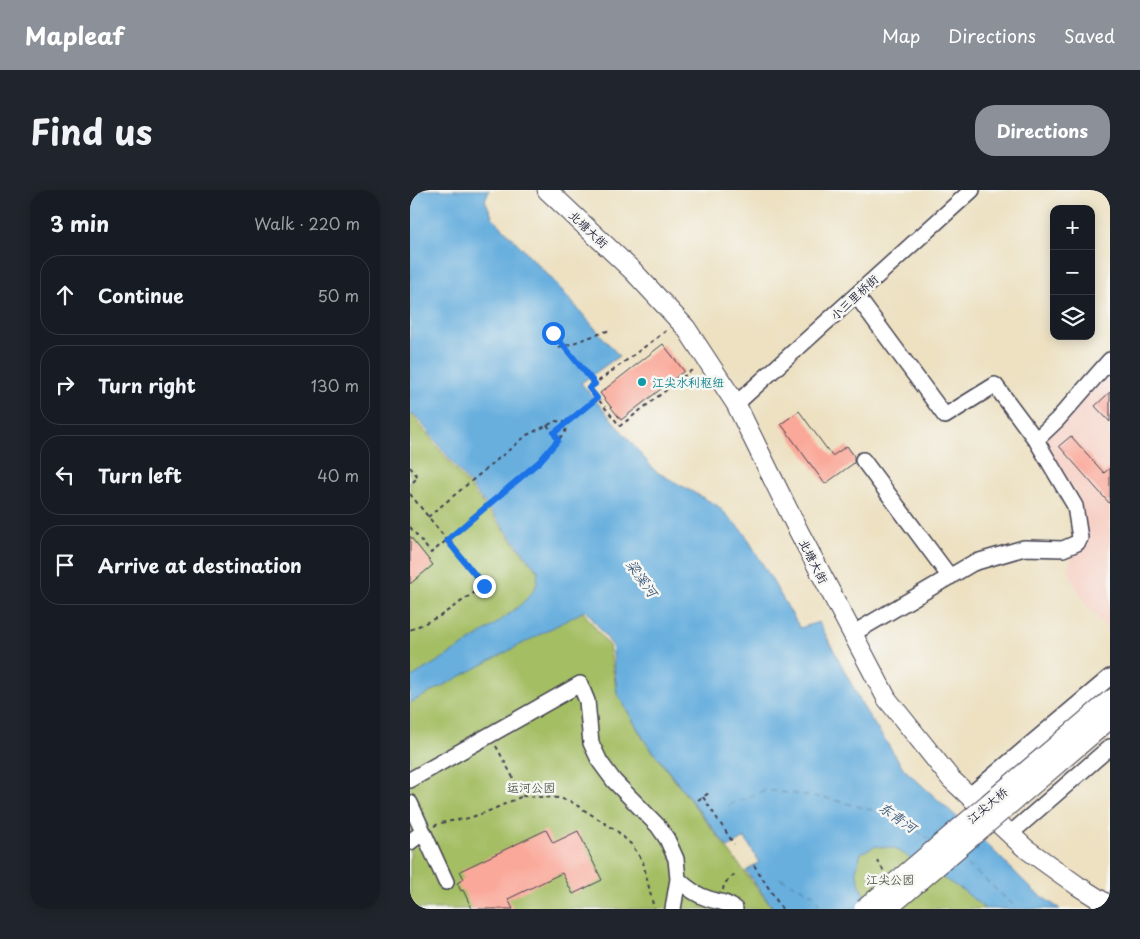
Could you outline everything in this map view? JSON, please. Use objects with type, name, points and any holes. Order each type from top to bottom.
[{"type":"main road","name":"北塘大街","points":[[549,190],[634,271],[686,328],[736,404],[852,634],[887,699],[951,779],[1025,848],[1078,886],[1110,906]]},
{"type":"main road","name":"江尖大桥","points":[[864,909],[1110,700]]},
{"type":"main road","name":"江尖大桥","points":[[887,909],[1110,719]]},
{"type":"street","name":"小三里桥街","points":[[736,404],[972,190]]},
{"type":"street","points":[[852,634],[973,563],[1024,548],[1063,549],[1077,543],[1080,538],[1075,506],[1036,440],[995,385],[945,416],[856,295]]},
{"type":"street","points":[[1036,440],[1057,420],[1110,360]]},
{"type":"street","points":[[863,460],[950,577]]},
{"type":"street","points":[[969,796],[1110,677]]},
{"type":"street","points":[[410,780],[580,684],[587,701],[591,743],[600,762],[614,781],[658,826],[667,839],[676,859],[678,880],[673,909]]},
{"type":"street","points":[[1010,834],[1110,747]]},
{"type":"street","points":[[410,803],[446,882]]},
{"type":"street","points":[[410,842],[423,832]]},
{"type":"street","points":[[678,880],[690,892],[708,899],[728,903],[735,909]]},
{"type":"path","points":[[559,348],[610,330]]},
{"type":"path","points":[[666,331],[589,388],[620,426],[692,370]]},
{"type":"path","points":[[553,333],[595,384]]},
{"type":"path","points":[[554,433],[597,398]]},
{"type":"path","points":[[410,527],[431,553],[540,461],[558,440],[566,427],[564,422],[556,421],[527,435],[428,517]]},
{"type":"path","points":[[547,425],[558,440]]},
{"type":"path","points":[[410,467],[418,477],[410,485]]},
{"type":"path","points":[[410,494],[484,586],[440,616],[410,630]]},
{"type":"path","points":[[490,735],[523,796]]},
{"type":"path","points":[[698,800],[709,793]]},
{"type":"path","points":[[423,832],[440,823],[474,817],[523,796],[558,798],[570,801],[617,831],[632,845],[643,862],[654,909]]},
{"type":"path","points":[[703,797],[734,844]]},
{"type":"path","points":[[754,865],[782,909]]},
{"type":"shaded area","points":[[1110,367],[1110,632],[1085,603],[1070,575],[1068,568],[1075,549],[1081,505],[1075,490],[1045,454],[1043,438]]},
{"type":"green space","name":"运河公园","points":[[410,412],[535,569],[584,613],[609,646],[617,693],[644,740],[773,909],[410,909]]},
{"type":"green space","name":"江尖公园","points":[[875,846],[894,848],[908,856],[964,891],[985,909],[871,909],[861,889],[856,871],[861,853]]},
{"type":"water","points":[[410,190],[489,190],[485,200],[493,218],[552,279],[619,356],[581,383],[655,471],[718,506],[745,534],[800,628],[819,622],[865,710],[904,769],[990,847],[1035,892],[1060,909],[985,909],[964,891],[894,848],[875,846],[861,853],[856,871],[861,889],[871,909],[774,909],[746,871],[759,862],[745,838],[728,848],[645,741],[617,693],[612,645],[586,610],[410,703],[410,678],[499,622],[516,609],[536,586],[538,571],[416,416],[410,414]]},
{"type":"building","name":"江尖水利枢纽","points":[[663,344],[684,371],[621,420],[600,393]]},
{"type":"building","points":[[1110,392],[1110,422],[1095,406]]},
{"type":"building","points":[[799,411],[832,456],[847,446],[854,456],[854,463],[825,484],[781,424]]},
{"type":"building","points":[[1071,436],[1104,473],[1110,468],[1110,504],[1059,446]]},
{"type":"building","points":[[410,536],[433,565],[410,584]]},
{"type":"building","points":[[546,830],[553,843],[578,831],[602,880],[573,894],[562,873],[508,899],[513,909],[472,909],[463,890],[461,891],[457,883],[464,879],[460,871]]},
{"type":"ferry route","points":[[729,805],[765,790],[826,798],[898,817],[932,841]]},
{"type":"ferry route","points":[[958,859],[974,870],[1018,909]]},
{"type":"ferry route","points":[[780,878],[814,895],[821,909]]},
{"type":"place","name":"江尖水利枢纽","points":[[642,382]]},
{"type":"route","points":[[484,586],[447,540],[540,461],[558,440],[554,433],[597,398],[589,388],[595,384],[553,333]]},
{"type":"water label","name":"梁溪河","points":[[642,578]]},
{"type":"water label","name":"东青河","points":[[898,817]]}]
